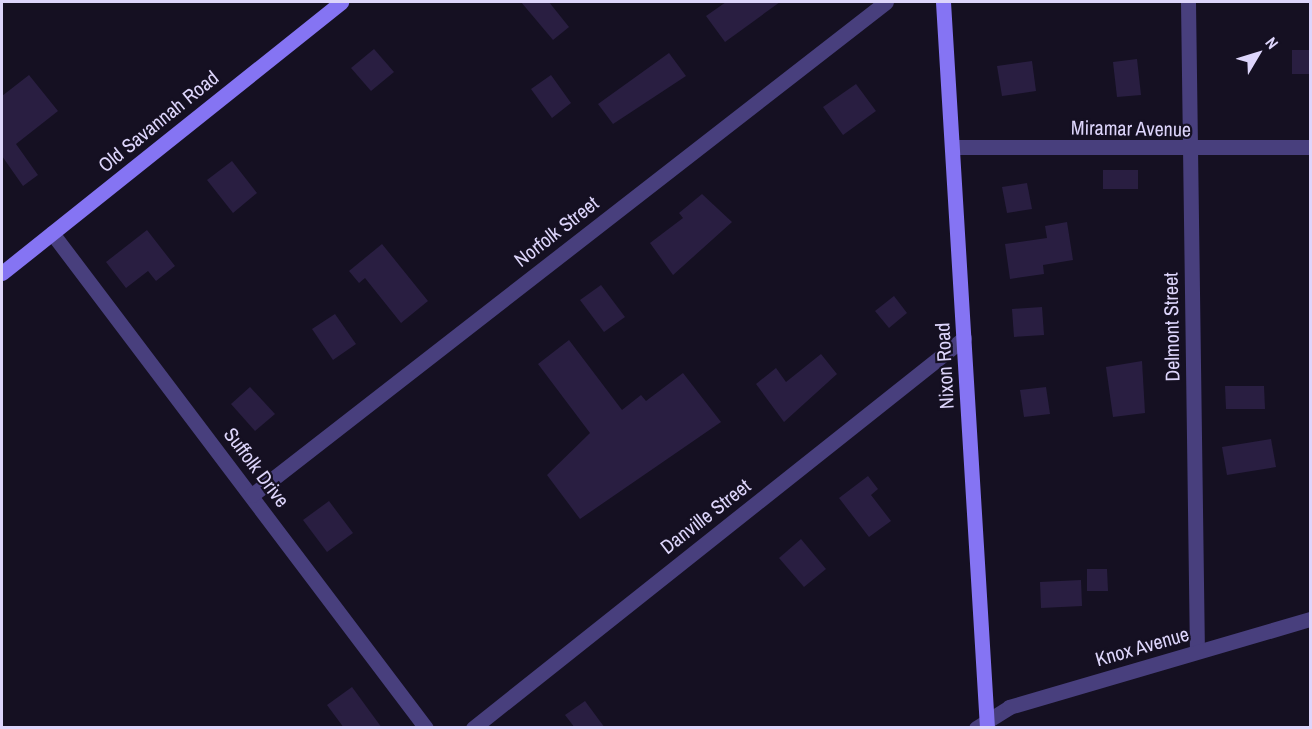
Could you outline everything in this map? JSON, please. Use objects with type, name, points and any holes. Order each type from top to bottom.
[{"type":"street","name":"Old Savannah Road","points":[[2,273],[341,2]]},
{"type":"street","name":"Norfolk Street","points":[[252,495],[886,2]]},
{"type":"street","name":"Nixon Road","points":[[943,2],[964,338],[983,724]]},
{"type":"street","name":"Delmont Street","points":[[1188,2],[1188,150],[1197,651]]},
{"type":"street","name":"Miramar Avenue","points":[[952,147],[1188,150],[1311,147]]},
{"type":"street","name":"Suffolk Drive","points":[[52,233],[426,728]]},
{"type":"street","name":"Danville Street","points":[[473,728],[964,338]]},
{"type":"street","name":"Knox Avenue","points":[[983,724],[1197,651],[1311,619]]},
{"type":"building","points":[[521,2],[549,2],[569,27],[553,40]]},
{"type":"building","points":[[726,2],[780,2],[725,42],[706,16]]},
{"type":"building","points":[[374,49],[394,72],[371,91],[351,68]]},
{"type":"building","points":[[1292,50],[1311,50],[1311,74],[1292,74]]},
{"type":"building","points":[[669,53],[686,76],[613,124],[598,104]]},
{"type":"building","points":[[1137,59],[1141,95],[1117,97],[1113,62]]},
{"type":"building","points":[[1032,61],[1036,91],[1002,96],[997,66]]},
{"type":"building","points":[[29,75],[58,111],[16,144],[38,175],[23,186],[2,156],[2,96]]},
{"type":"building","points":[[551,75],[571,103],[552,118],[531,89]]},
{"type":"building","points":[[856,84],[876,111],[843,135],[823,107]]},
{"type":"building","points":[[232,161],[257,193],[233,213],[207,180]]},
{"type":"building","points":[[1103,170],[1138,170],[1138,189],[1103,189]]},
{"type":"building","points":[[1027,183],[1032,209],[1007,213],[1002,187]]},
{"type":"building","points":[[702,194],[732,222],[673,275],[650,243],[683,218],[679,213]]},
{"type":"building","points":[[1067,222],[1073,260],[1043,265],[1044,274],[1010,279],[1005,244],[1047,238],[1045,226]]},
{"type":"building","points":[[147,230],[175,266],[156,281],[148,271],[126,288],[106,262]]},
{"type":"building","points":[[382,244],[428,301],[401,323],[365,278],[359,283],[349,271]]},
{"type":"building","points":[[601,285],[625,317],[604,332],[580,300]]},
{"type":"building","points":[[894,296],[907,313],[889,328],[875,311]]},
{"type":"building","points":[[1042,307],[1044,335],[1014,337],[1012,309]]},
{"type":"building","points":[[335,314],[356,344],[333,360],[312,329]]},
{"type":"building","points":[[569,340],[622,410],[641,395],[646,401],[683,373],[721,422],[580,519],[547,475],[590,433],[538,364]]},
{"type":"building","points":[[821,354],[837,374],[784,422],[756,384],[776,368],[786,382]]},
{"type":"building","points":[[1142,361],[1145,413],[1113,417],[1106,367]]},
{"type":"building","points":[[1225,386],[1264,386],[1265,409],[1226,409]]},
{"type":"building","points":[[250,387],[275,414],[255,431],[231,404]]},
{"type":"building","points":[[1046,387],[1050,414],[1024,417],[1020,390]]},
{"type":"building","points":[[1271,439],[1276,467],[1227,475],[1222,447]]},
{"type":"building","points":[[868,476],[878,489],[871,495],[891,521],[869,537],[839,498]]},
{"type":"building","points":[[329,501],[353,533],[327,552],[303,520]]},
{"type":"building","points":[[801,539],[826,569],[804,587],[779,558]]},
{"type":"building","points":[[1087,569],[1107,569],[1108,591],[1087,591]]},
{"type":"building","points":[[1081,580],[1082,606],[1041,608],[1040,582]]},
{"type":"building","points":[[352,687],[382,728],[344,728],[327,705]]},
{"type":"building","points":[[585,701],[605,728],[575,728],[565,715]]}]
